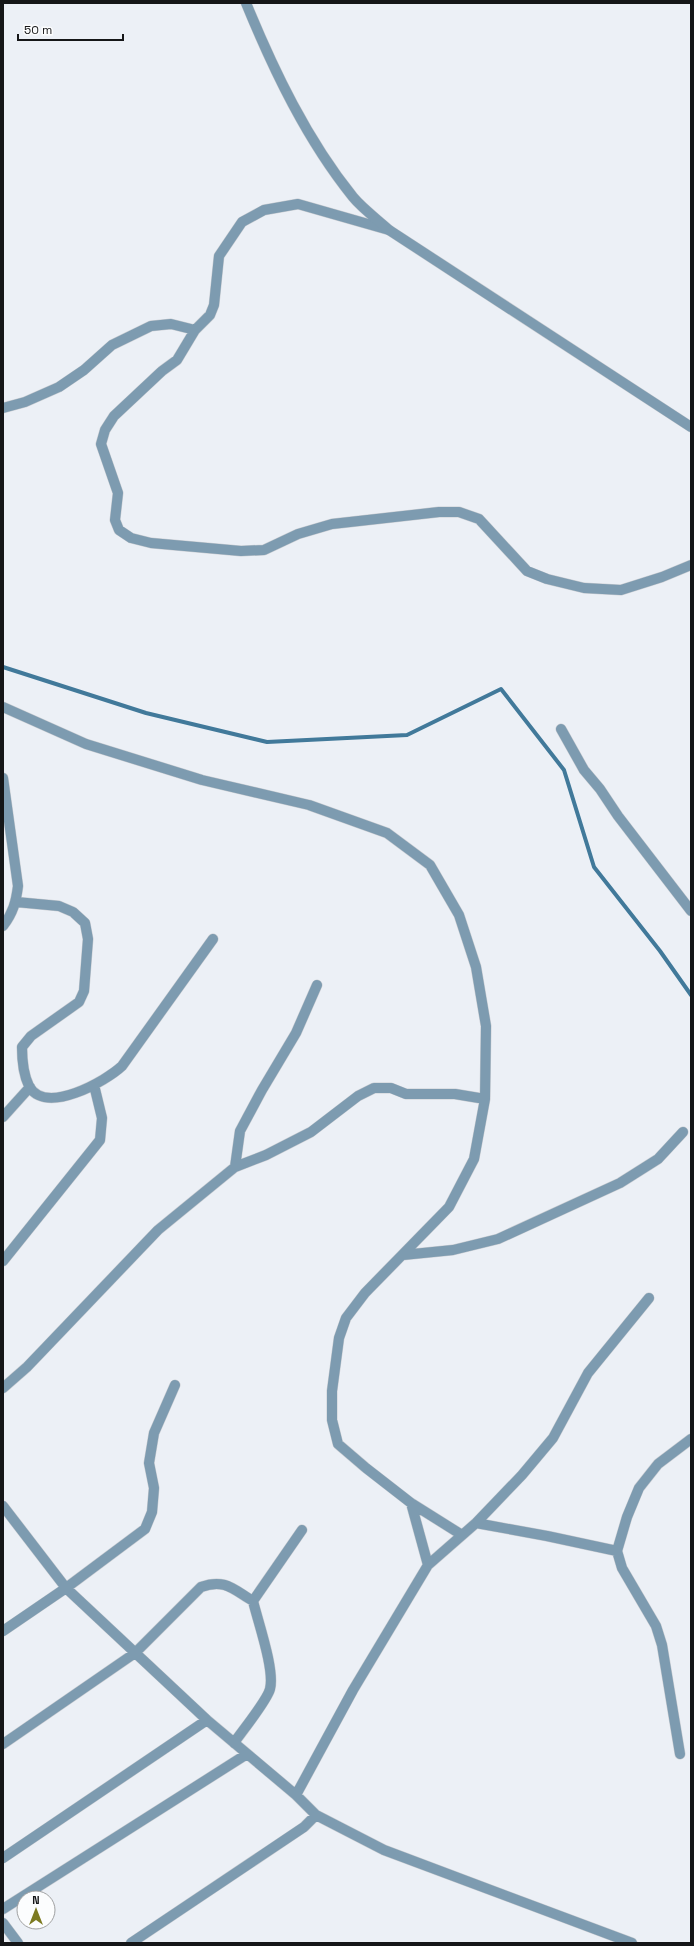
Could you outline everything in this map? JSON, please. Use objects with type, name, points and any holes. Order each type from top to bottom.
[{"type":"street","points":[[246,3],[268,56],[312,138],[354,198],[389,230],[691,427]]},
{"type":"street","points":[[389,230],[298,204],[264,210],[242,222],[219,256],[214,305],[210,315],[195,330],[177,360],[162,371],[114,416],[105,430],[101,444],[118,493],[115,520],[119,530],[131,538],[158,544],[241,551],[264,550],[298,534],[332,524],[439,512],[459,512],[479,519],[527,571],[584,588],[621,590],[662,577],[691,565]]},
{"type":"street","points":[[3,408],[25,402],[59,387],[84,370],[112,345],[151,326],[171,324],[195,330]]},
{"type":"street","points":[[3,707],[86,744],[202,780],[309,805],[387,833],[430,865],[459,915],[476,967],[486,1026],[485,1099],[474,1159],[449,1207],[365,1293],[346,1318],[339,1338],[332,1391],[332,1420],[338,1444],[411,1503],[462,1535]]},
{"type":"street","points":[[561,729],[584,770],[600,789],[618,816],[691,911]]},
{"type":"street","points":[[3,778],[18,886],[16,902],[12,915],[3,926]]},
{"type":"street","points":[[16,902],[59,906],[73,912],[85,922],[88,939],[84,991],[79,1002],[31,1036],[22,1047],[22,1067],[30,1087],[39,1096],[55,1097],[73,1095],[113,1075],[122,1066],[213,939]]},
{"type":"street","points":[[235,1167],[240,1131],[262,1090],[296,1033],[317,985]]},
{"type":"street","points":[[3,1261],[100,1140],[102,1118],[94,1085]]},
{"type":"street","points":[[3,1117],[30,1087]]},
{"type":"street","points":[[3,1388],[27,1367],[158,1230],[235,1167],[266,1155],[311,1132],[358,1096],[374,1088],[391,1088],[406,1094],[455,1094],[485,1099]]},
{"type":"street","points":[[403,1255],[453,1250],[498,1239],[573,1203],[620,1183],[658,1159],[683,1132]]},
{"type":"street","points":[[296,1795],[353,1690],[428,1565],[476,1523],[522,1475],[553,1438],[588,1373],[649,1298]]},
{"type":"street","points":[[3,1631],[66,1588],[144,1529],[152,1512],[154,1488],[149,1463],[154,1433],[175,1385]]},
{"type":"street","points":[[680,1754],[662,1645],[656,1626],[622,1568],[617,1551],[627,1517],[639,1488],[658,1464],[691,1439]]},
{"type":"street","points":[[411,1503],[428,1565]]},
{"type":"street","points":[[4,1510],[66,1588],[207,1720],[296,1795],[316,1815],[384,1850],[632,1943]]},
{"type":"street","points":[[476,1523],[617,1551]]},
{"type":"street","points":[[253,1602],[302,1530]]},
{"type":"street","points":[[3,1744],[135,1652],[201,1587],[212,1583],[223,1583],[253,1602],[260,1621],[271,1678],[270,1690],[234,1743]]},
{"type":"street","points":[[3,1858],[207,1720]]},
{"type":"street","points":[[3,1909],[248,1754]]},
{"type":"street","points":[[131,1943],[304,1827],[316,1815]]},
{"type":"street","points":[[3,1923],[18,1943]]},
{"type":"waterway","points":[[3,667],[146,713],[267,742],[407,735],[501,689],[564,770],[594,867],[660,951],[691,995]]}]
